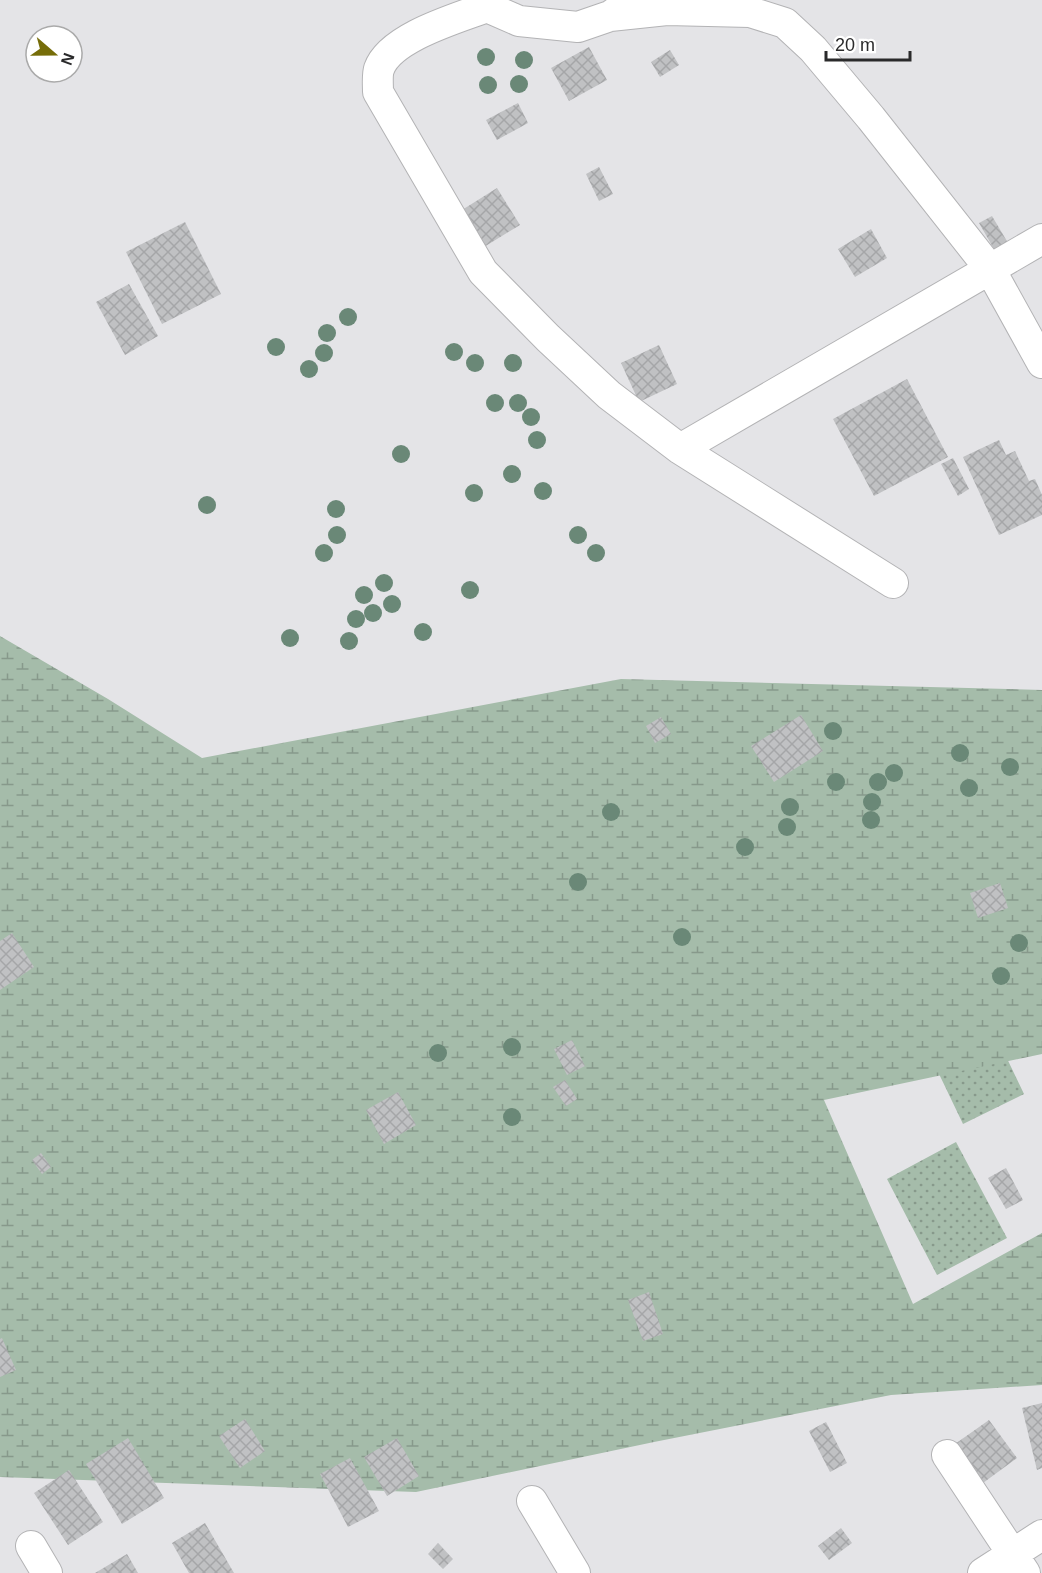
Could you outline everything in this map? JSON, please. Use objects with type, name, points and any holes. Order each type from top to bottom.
[{"type":"street","points":[[667,10],[699,0]]},
{"type":"street","points":[[893,583],[680,449],[609,395],[548,338],[483,272],[378,92],[379,69],[390,51],[418,33],[485,3],[519,21],[578,27],[622,8],[750,12],[785,23],[813,49],[871,118],[990,269],[1042,363]]},
{"type":"street","points":[[680,449],[1042,238]]},
{"type":"street","points":[[947,1455],[1019,1564]]},
{"type":"street","points":[[532,1501],[575,1573]]},
{"type":"street","points":[[982,1573],[1019,1564],[1042,1534]]},
{"type":"street","points":[[31,1546],[47,1573]]},
{"type":"green space","points":[[0,636],[108,699],[202,758],[621,679],[1042,690],[1042,1054],[824,1100],[913,1304],[1042,1233],[1042,1385],[891,1395],[416,1492],[0,1477]]},
{"type":"green space","points":[[978,998],[1024,1094],[963,1124],[917,1028]]},
{"type":"green space","points":[[956,1142],[1007,1238],[937,1275],[887,1179]]},
{"type":"building","points":[[589,47],[607,80],[569,101],[551,68]]},
{"type":"building","points":[[670,50],[679,65],[660,77],[651,62]]},
{"type":"building","points":[[518,103],[528,123],[497,140],[486,120]]},
{"type":"building","points":[[599,167],[613,194],[599,201],[586,174]]},
{"type":"building","points":[[497,188],[520,225],[484,247],[462,210]]},
{"type":"building","points":[[992,216],[1011,248],[998,256],[979,223]]},
{"type":"building","points":[[185,222],[221,294],[162,324],[126,252]]},
{"type":"building","points":[[871,229],[887,258],[855,277],[838,249]]},
{"type":"building","points":[[129,284],[158,336],[125,355],[96,302]]},
{"type":"building","points":[[659,345],[677,384],[639,402],[621,363]]},
{"type":"building","points":[[907,379],[948,457],[874,496],[833,419]]},
{"type":"building","points":[[999,440],[1006,455],[1015,451],[1029,481],[1035,479],[1042,495],[1042,515],[999,535],[963,457]]},
{"type":"building","points":[[953,458],[969,489],[958,496],[941,464]]},
{"type":"building","points":[[801,715],[823,751],[774,782],[751,746]]},
{"type":"building","points":[[661,717],[671,734],[655,743],[646,726]]},
{"type":"building","points":[[1000,883],[1008,908],[978,918],[970,893]]},
{"type":"building","points":[[12,933],[34,967],[0,990],[0,941]]},
{"type":"building","points":[[572,1040],[585,1066],[567,1075],[554,1049]]},
{"type":"building","points":[[565,1080],[577,1099],[566,1106],[553,1087]]},
{"type":"building","points":[[398,1092],[416,1125],[384,1144],[366,1110]]},
{"type":"building","points":[[41,1153],[51,1167],[42,1174],[32,1160]]},
{"type":"building","points":[[1006,1168],[1023,1200],[1006,1209],[988,1178]]},
{"type":"building","points":[[649,1292],[663,1334],[643,1341],[628,1300]]},
{"type":"building","points":[[2,1338],[16,1370],[0,1377],[0,1339]]},
{"type":"building","points":[[1042,1403],[1042,1468],[1037,1470],[1022,1408]]},
{"type":"building","points":[[245,1419],[265,1451],[240,1468],[219,1436]]},
{"type":"building","points":[[989,1420],[1017,1458],[983,1483],[955,1444]]},
{"type":"building","points":[[826,1422],[847,1463],[830,1472],[809,1431]]},
{"type":"building","points":[[128,1438],[164,1498],[122,1524],[86,1464]]},
{"type":"building","points":[[397,1438],[419,1476],[387,1496],[364,1457]]},
{"type":"building","points":[[350,1458],[379,1511],[348,1527],[320,1474]]},
{"type":"building","points":[[69,1470],[103,1522],[68,1545],[34,1493]]},
{"type":"building","points":[[205,1523],[234,1573],[189,1573],[172,1543]]},
{"type":"building","points":[[841,1528],[852,1543],[829,1560],[818,1546]]},
{"type":"building","points":[[438,1543],[453,1559],[443,1569],[428,1554]]},
{"type":"building","points":[[127,1554],[138,1573],[95,1573]]}]
